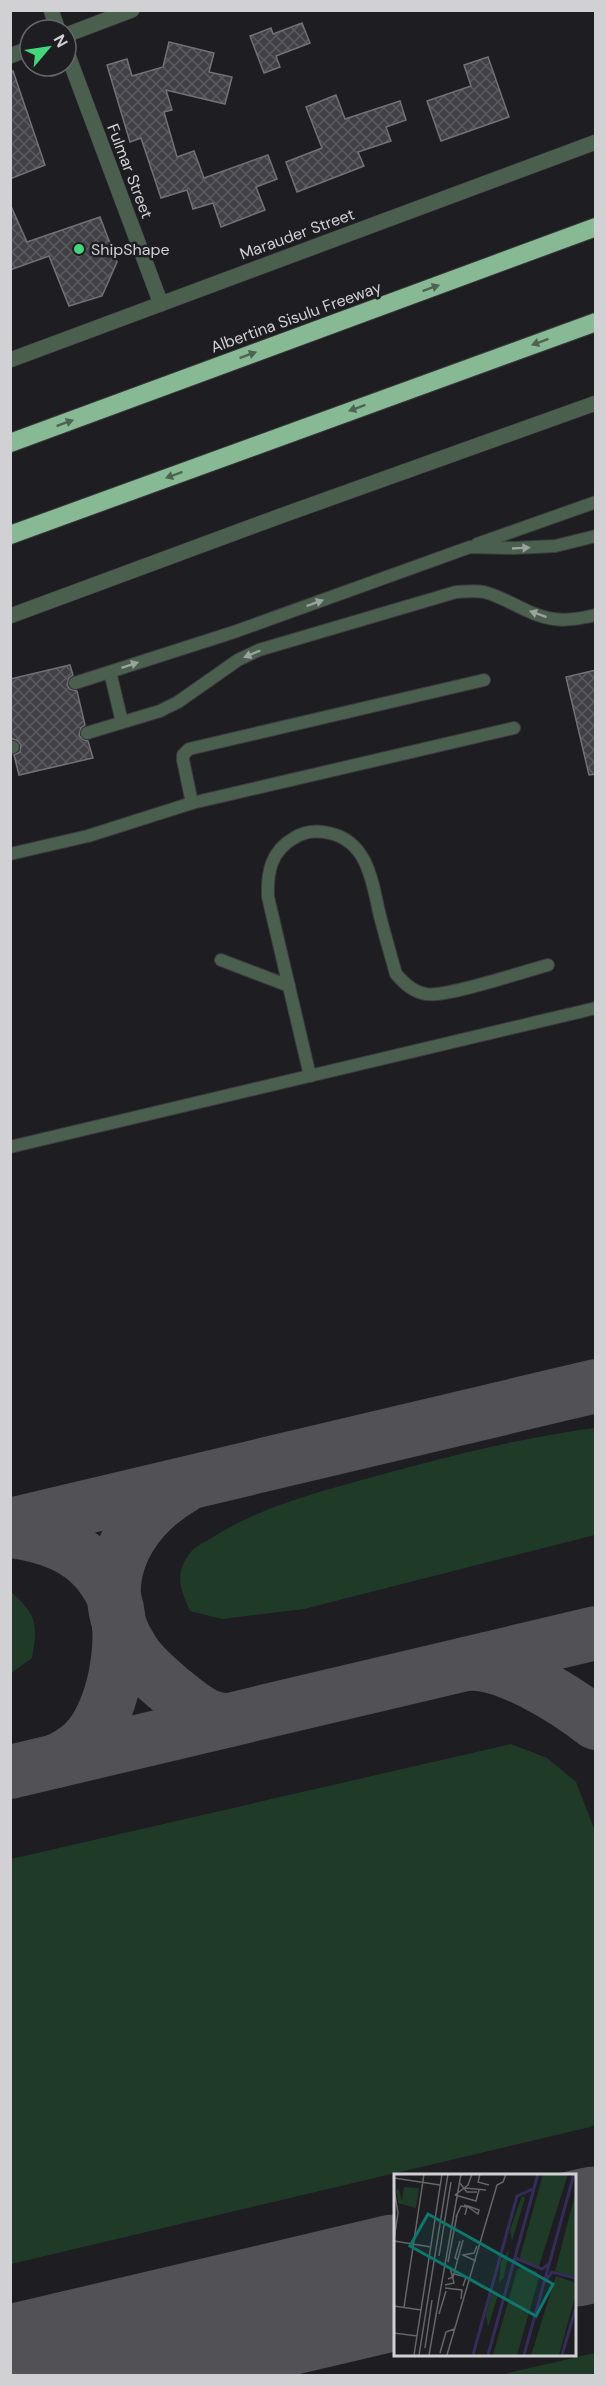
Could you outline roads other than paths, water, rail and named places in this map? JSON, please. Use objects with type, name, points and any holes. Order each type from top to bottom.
[{"type":"highway","name":"Albertina Sisulu Freeway","points":[[10,443],[596,227]]},
{"type":"highway","points":[[10,535],[596,322]]},
{"type":"street","points":[[78,30],[132,10]]},
{"type":"street","name":"Fulmar Street","points":[[76,78],[161,304]]},
{"type":"street","name":"Marauder Street","points":[[10,360],[596,142]]},
{"type":"street","points":[[10,616],[596,403]]},
{"type":"lane","points":[[75,683],[234,632],[596,502]]},
{"type":"lane","points":[[470,547],[555,546],[596,536]]},
{"type":"lane","points":[[87,733],[160,711],[178,702],[217,673],[259,650],[456,592],[481,591],[507,600],[536,615],[553,619],[568,620],[596,615]]},
{"type":"lane","points":[[110,672],[122,722]]},
{"type":"lane","points":[[192,803],[183,760],[183,755],[189,749],[484,680]]},
{"type":"lane","points":[[10,854],[88,836],[192,803],[514,728]]},
{"type":"lane","points":[[310,1076],[268,897],[267,876],[273,857],[286,843],[300,834],[317,830],[335,834],[351,841],[361,853],[373,879],[396,974],[405,984],[415,990],[428,995],[449,992],[548,964]]},
{"type":"lane","points":[[221,960],[289,986]]},
{"type":"lane","points":[[10,1147],[596,1008]]},
{"type":"place","name":"ShipShape","points":[[79,249]]}]
